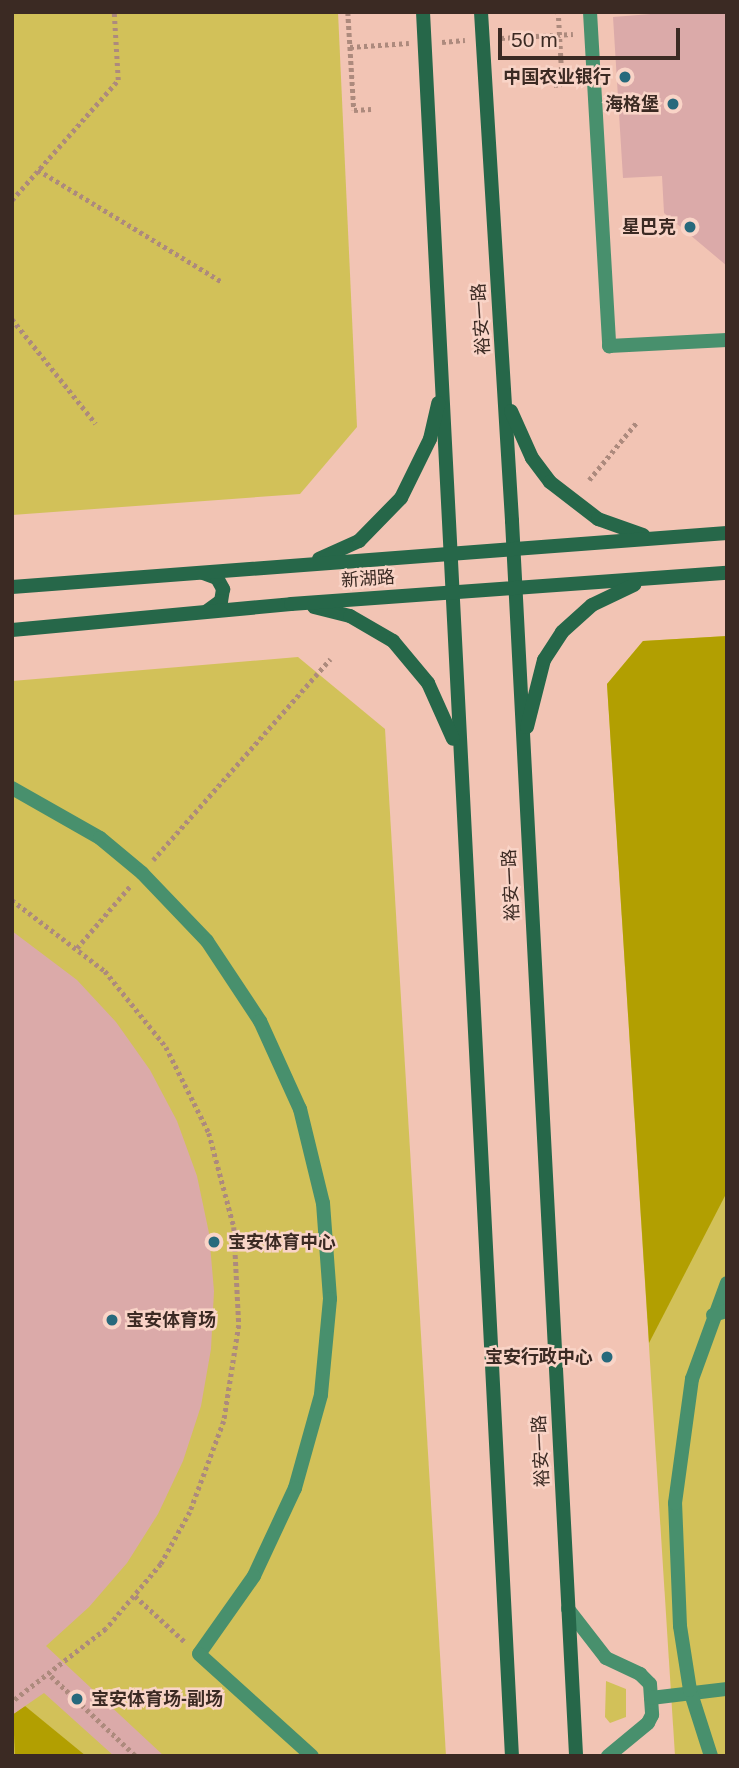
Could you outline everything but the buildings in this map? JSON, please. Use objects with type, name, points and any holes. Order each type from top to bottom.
[{"type":"main road","points":[[423,12],[443,384],[458,751],[512,1756]]},
{"type":"main road","name":"裕安一路","points":[[481,12],[514,549],[576,1756]]},
{"type":"main road","points":[[504,373],[518,431],[550,482],[598,519],[658,539]]},
{"type":"main road","points":[[286,567],[341,550],[387,514],[401,498],[430,439],[443,384]]},
{"type":"main road","name":"新湖路","points":[[12,587],[727,533]]},
{"type":"main road","points":[[202,573],[217,578],[223,595],[217,606],[202,612]]},
{"type":"main road","name":"新湖路","points":[[12,630],[291,604],[727,573]]},
{"type":"main road","points":[[523,752],[534,688],[544,660],[562,632],[592,605],[618,590],[660,578]]},
{"type":"main road","points":[[291,604],[350,616],[393,641],[428,682],[458,751]]},
{"type":"lane","points":[[590,12],[609,346],[727,340]]},
{"type":"lane","points":[[12,788],[100,838],[142,873],[207,941],[260,1021],[294,1097],[323,1203],[330,1299],[321,1395],[295,1488],[254,1576],[199,1654],[312,1756]]},
{"type":"lane","points":[[711,1756],[690,1690],[680,1626],[675,1503],[692,1380],[720,1313],[727,1283]]},
{"type":"lane","points":[[568,1609],[606,1658],[646,1678],[651,1698],[648,1723],[608,1756]]},
{"type":"lane","points":[[651,1698],[690,1690],[727,1689]]},
{"type":"path","points":[[12,200],[118,80],[114,12]]},
{"type":"path","points":[[348,12],[354,110],[371,109]]},
{"type":"path","points":[[554,85],[562,84],[558,12]]},
{"type":"path","points":[[38,170],[222,282]]},
{"type":"path","points":[[12,319],[96,424]]},
{"type":"path","points":[[589,480],[636,423]]},
{"type":"path","points":[[77,948],[330,659]]},
{"type":"path","points":[[12,900],[105,971],[166,1046],[209,1133],[234,1227],[239,1325],[224,1421],[190,1512],[160,1564],[106,1629],[51,1676],[12,1702]]},
{"type":"path","points":[[135,1596],[199,1654]]},
{"type":"path","points":[[51,1676],[136,1756]]},
{"type":"shaded area","points":[[12,12],[338,12],[357,427],[300,494],[12,515]]},
{"type":"shaded area","points":[[727,636],[727,1756],[675,1756],[607,684],[643,641]]},
{"type":"shaded area","points":[[727,636],[727,1192],[649,1343],[607,684],[643,641]]},
{"type":"shaded area","name":"宝安体育中心","points":[[298,657],[385,729],[446,1756],[12,1756],[12,681]]},
{"type":"shaded area","points":[[606,1681],[626,1689],[626,1717],[610,1723],[605,1717]]},
{"type":"shaded area","points":[[25,1706],[86,1756],[15,1756],[13,1714]]},
{"type":"place","name":"中国农业银行","points":[[625,77]]},
{"type":"place","name":"海格堡","points":[[673,104]]},
{"type":"place","name":"星巴克","points":[[690,227]]},
{"type":"place","name":"宝安体育中心","points":[[214,1242]]},
{"type":"place","name":"宝安体育场","points":[[112,1320]]},
{"type":"place","name":"宝安行政中心","points":[[607,1357]]},
{"type":"place","name":"宝安体育场-副场","points":[[77,1699]]}]
